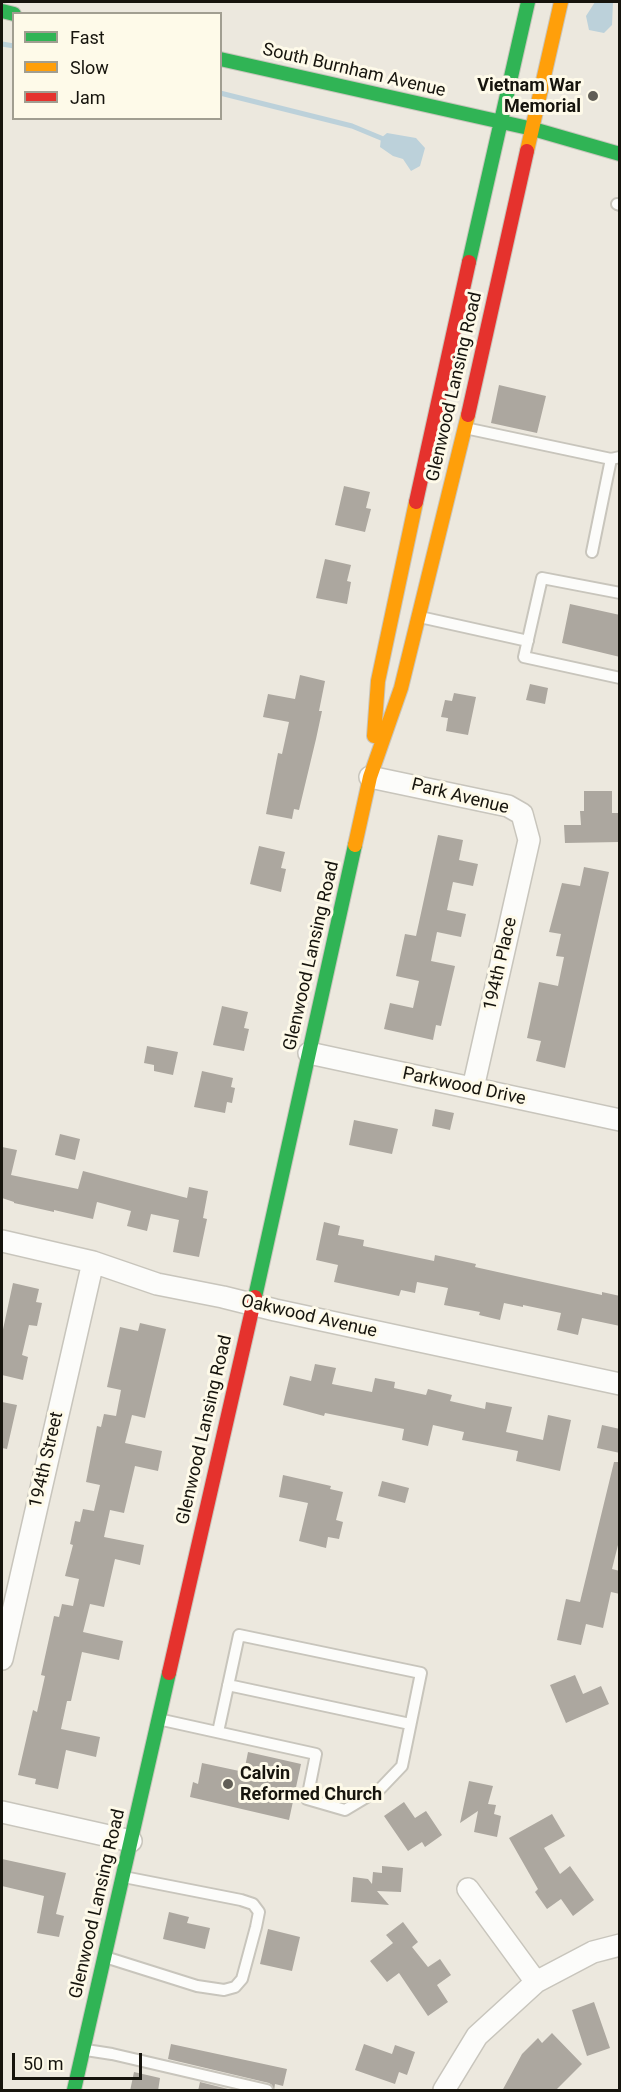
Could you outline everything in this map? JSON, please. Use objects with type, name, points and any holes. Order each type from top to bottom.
[{"type":"main road","name":"Glenwood Lansing Road","points":[[370,777],[378,681],[436,407],[528,2]]},
{"type":"main road","name":"Glenwood Lansing Road","points":[[74,2091],[370,777],[401,688],[465,427],[561,2]]},
{"type":"main road","name":"South Burnham Avenue","points":[[222,59],[533,129],[620,154]]},
{"type":"street","name":"Park Avenue","points":[[370,777],[508,806],[522,814],[529,840]]},
{"type":"street","name":"194th Place","points":[[473,1088],[529,840]]},
{"type":"street","name":"Parkwood Drive","points":[[309,1053],[620,1120]]},
{"type":"street","name":"Oakwood Avenue","points":[[2,1241],[93,1262],[157,1284],[620,1384]]},
{"type":"street","name":"194th Street","points":[[2,1659],[93,1262]]},
{"type":"street","points":[[2,1812],[130,1840]]},
{"type":"street","points":[[468,1889],[536,1982]]},
{"type":"street","points":[[444,2091],[477,2036],[536,1982],[594,1952],[620,1945]]},
{"type":"lane","points":[[465,427],[615,458],[592,552]]},
{"type":"lane","points":[[620,594],[542,578],[524,657],[620,678]]},
{"type":"lane","points":[[417,617],[528,641]]},
{"type":"lane","points":[[158,1719],[316,1754],[307,1799],[345,1810],[380,1789],[402,1766],[421,1673],[239,1635],[218,1732]]},
{"type":"lane","points":[[228,1685],[410,1724]]},
{"type":"lane","points":[[104,1957],[197,1986],[224,1990],[235,1987],[242,1979],[256,1927],[259,1912],[253,1904],[123,1876]]},
{"type":"lane","points":[[83,2050],[112,2054],[267,2091]]},
{"type":"water","points":[[595,2],[613,2],[612,25],[604,33],[589,30],[586,16]]},
{"type":"water","points":[[387,133],[416,138],[425,148],[420,166],[411,171],[403,159],[393,156],[380,147],[381,138]]},
{"type":"building","points":[[499,385],[546,396],[537,433],[491,423]]},
{"type":"building","points":[[344,486],[370,492],[366,508],[371,509],[365,532],[335,525]]},
{"type":"building","points":[[325,559],[351,565],[347,581],[351,582],[347,604],[316,598]]},
{"type":"building","points":[[570,604],[620,615],[620,657],[562,643]]},
{"type":"building","points":[[300,675],[325,681],[316,739],[299,810],[294,809],[292,819],[266,814],[278,753],[282,754],[289,722],[263,717],[268,694],[295,699]]},
{"type":"building","points":[[530,684],[548,688],[545,704],[526,700]]},
{"type":"building","points":[[454,693],[476,697],[468,735],[446,731],[448,718],[441,717],[445,700],[452,701]]},
{"type":"building","points":[[584,791],[612,791],[612,813],[620,813],[619,842],[565,843],[564,825],[581,825],[580,811],[584,811]]},
{"type":"building","points":[[438,835],[463,840],[459,860],[478,864],[473,886],[453,882],[447,910],[466,914],[461,937],[437,932],[431,961],[455,966],[441,1026],[436,1025],[433,1040],[384,1029],[390,1003],[413,1008],[419,981],[396,976],[405,934],[416,936]]},
{"type":"building","points":[[259,846],[285,852],[281,868],[286,869],[281,892],[250,884]]},
{"type":"building","points":[[584,867],[609,872],[565,1068],[536,1061],[541,1041],[527,1038],[539,982],[558,986],[564,957],[556,956],[561,934],[549,932],[562,883],[580,886]]},
{"type":"building","points":[[222,1006],[248,1012],[244,1028],[249,1029],[244,1051],[213,1045]]},
{"type":"building","points":[[147,1046],[178,1052],[173,1075],[154,1071],[154,1065],[144,1063]]},
{"type":"building","points":[[202,1071],[233,1078],[231,1087],[235,1088],[232,1103],[227,1102],[225,1113],[194,1107]]},
{"type":"building","points":[[435,1109],[454,1113],[450,1130],[432,1126]]},
{"type":"building","points":[[354,1120],[398,1129],[392,1154],[349,1145]]},
{"type":"building","points":[[60,1134],[80,1139],[75,1160],[55,1155]]},
{"type":"building","points":[[2,1147],[17,1150],[11,1175],[78,1189],[83,1171],[187,1198],[189,1187],[208,1191],[203,1218],[207,1219],[199,1257],[173,1252],[179,1220],[151,1214],[147,1231],[127,1226],[131,1211],[97,1202],[93,1219],[14,1203],[2,1198]]},
{"type":"building","points":[[324,1222],[340,1226],[338,1235],[364,1240],[363,1246],[434,1261],[435,1255],[529,1279],[602,1295],[602,1292],[620,1296],[620,1326],[582,1318],[578,1335],[557,1330],[561,1313],[504,1303],[500,1320],[479,1315],[480,1312],[444,1305],[448,1288],[417,1282],[415,1293],[401,1290],[399,1296],[334,1282],[338,1265],[316,1260]]},
{"type":"building","points":[[13,1283],[39,1289],[36,1302],[42,1303],[37,1326],[29,1325],[22,1355],[28,1357],[23,1380],[2,1375],[2,1334]]},
{"type":"building","points":[[140,1323],[166,1329],[145,1418],[132,1415],[125,1443],[162,1451],[158,1471],[135,1466],[124,1513],[110,1510],[104,1537],[144,1545],[140,1565],[115,1559],[104,1607],[90,1604],[83,1632],[123,1641],[119,1660],[82,1652],[71,1701],[67,1701],[61,1729],[100,1737],[96,1757],[66,1750],[58,1789],[35,1784],[36,1779],[18,1775],[33,1710],[37,1712],[45,1676],[41,1675],[54,1616],[59,1617],[62,1604],[73,1606],[79,1579],[65,1576],[73,1545],[70,1544],[75,1521],[80,1522],[83,1509],[94,1511],[100,1485],[86,1482],[97,1426],[101,1427],[104,1414],[116,1416],[121,1390],[107,1387],[120,1327],[138,1331]]},
{"type":"building","points":[[315,1364],[336,1368],[332,1384],[372,1392],[375,1378],[395,1382],[394,1388],[426,1395],[428,1389],[452,1395],[450,1401],[485,1409],[486,1402],[512,1407],[506,1432],[543,1440],[548,1415],[571,1420],[560,1471],[516,1461],[518,1451],[462,1440],[464,1432],[433,1425],[428,1446],[402,1440],[404,1429],[325,1413],[324,1416],[283,1405],[290,1376],[311,1381]]},
{"type":"building","points":[[2,1402],[17,1405],[7,1449],[2,1448]]},
{"type":"building","points":[[602,1425],[620,1429],[620,1453],[597,1448]]},
{"type":"building","points":[[614,1462],[620,1462],[620,1537],[612,1569],[620,1571],[620,1594],[611,1592],[603,1628],[586,1624],[581,1645],[557,1640],[566,1599],[580,1602]]},
{"type":"building","points":[[283,1475],[331,1486],[330,1489],[343,1492],[336,1520],[343,1522],[339,1539],[328,1537],[326,1548],[299,1541],[308,1503],[279,1497]]},
{"type":"building","points":[[382,1481],[409,1488],[405,1503],[378,1496]]},
{"type":"building","points":[[575,1675],[583,1694],[601,1686],[609,1704],[566,1723],[550,1685]]},
{"type":"building","points":[[248,1752],[301,1764],[289,1820],[190,1797],[193,1782],[198,1784],[202,1763],[244,1772]]},
{"type":"building","points":[[469,1781],[493,1786],[488,1804],[496,1805],[494,1814],[501,1816],[497,1837],[474,1832],[478,1811],[460,1823]]},
{"type":"building","points":[[404,1802],[415,1818],[426,1811],[442,1835],[425,1847],[422,1842],[408,1851],[384,1816]]},
{"type":"building","points":[[552,1814],[565,1836],[544,1848],[560,1874],[570,1866],[594,1900],[573,1916],[561,1899],[547,1909],[535,1892],[538,1889],[509,1838]]},
{"type":"building","points":[[2,1859],[66,1873],[56,1914],[64,1916],[59,1937],[37,1933],[44,1896],[2,1886]]},
{"type":"building","points":[[382,1866],[403,1868],[401,1892],[377,1891],[389,1905],[351,1902],[353,1877],[368,1879],[372,1884],[373,1872],[382,1873]]},
{"type":"building","points":[[169,1912],[189,1917],[187,1923],[210,1928],[205,1949],[163,1939]]},
{"type":"building","points":[[403,1922],[418,1942],[412,1947],[428,1967],[440,1959],[451,1975],[437,1985],[448,2002],[428,2016],[399,1973],[387,1982],[370,1961],[393,1943],[386,1935]]},
{"type":"building","points":[[268,1929],[300,1937],[292,1971],[260,1964]]},
{"type":"building","points":[[594,2002],[610,2048],[587,2056],[572,2010]]},
{"type":"building","points":[[552,2033],[582,2064],[555,2091],[502,2091],[522,2054],[538,2038],[542,2043]]},
{"type":"building","points":[[171,2044],[287,2069],[283,2086],[275,2084],[274,2091],[269,2083],[168,2059]]},
{"type":"building","points":[[364,2044],[392,2054],[395,2045],[415,2052],[407,2075],[399,2072],[395,2084],[355,2070]]},
{"type":"building","points":[[134,2072],[160,2078],[158,2091],[130,2091]]},
{"type":"building","points":[[200,2082],[236,2091],[198,2091]]},
{"type":"waterway","points":[[2,44],[12,46]]},
{"type":"waterway","points":[[222,94],[352,126],[381,138]]},
{"type":"traffic: fast","points":[[469,262],[528,2]]},
{"type":"traffic: fast","points":[[2,11],[12,14]]},
{"type":"traffic: fast","points":[[222,59],[533,129],[620,154]]},
{"type":"traffic: fast","points":[[255,1297],[355,845]]},
{"type":"traffic: fast","points":[[74,2090],[169,1673]]},
{"type":"traffic: slow","points":[[527,151],[561,2]]},
{"type":"traffic: slow","points":[[355,845],[370,777],[401,688],[468,415]]},
{"type":"traffic: slow","points":[[374,736],[378,681],[416,502]]},
{"type":"traffic: jam","points":[[468,415],[527,151]]},
{"type":"traffic: jam","points":[[416,502],[469,262]]},
{"type":"traffic: jam","points":[[169,1673],[255,1297]]},
{"type":"place","name":"Vietnam War Memorial","points":[[593,96]]},
{"type":"place","name":"Calvin Reformed Church","points":[[228,1784]]}]
